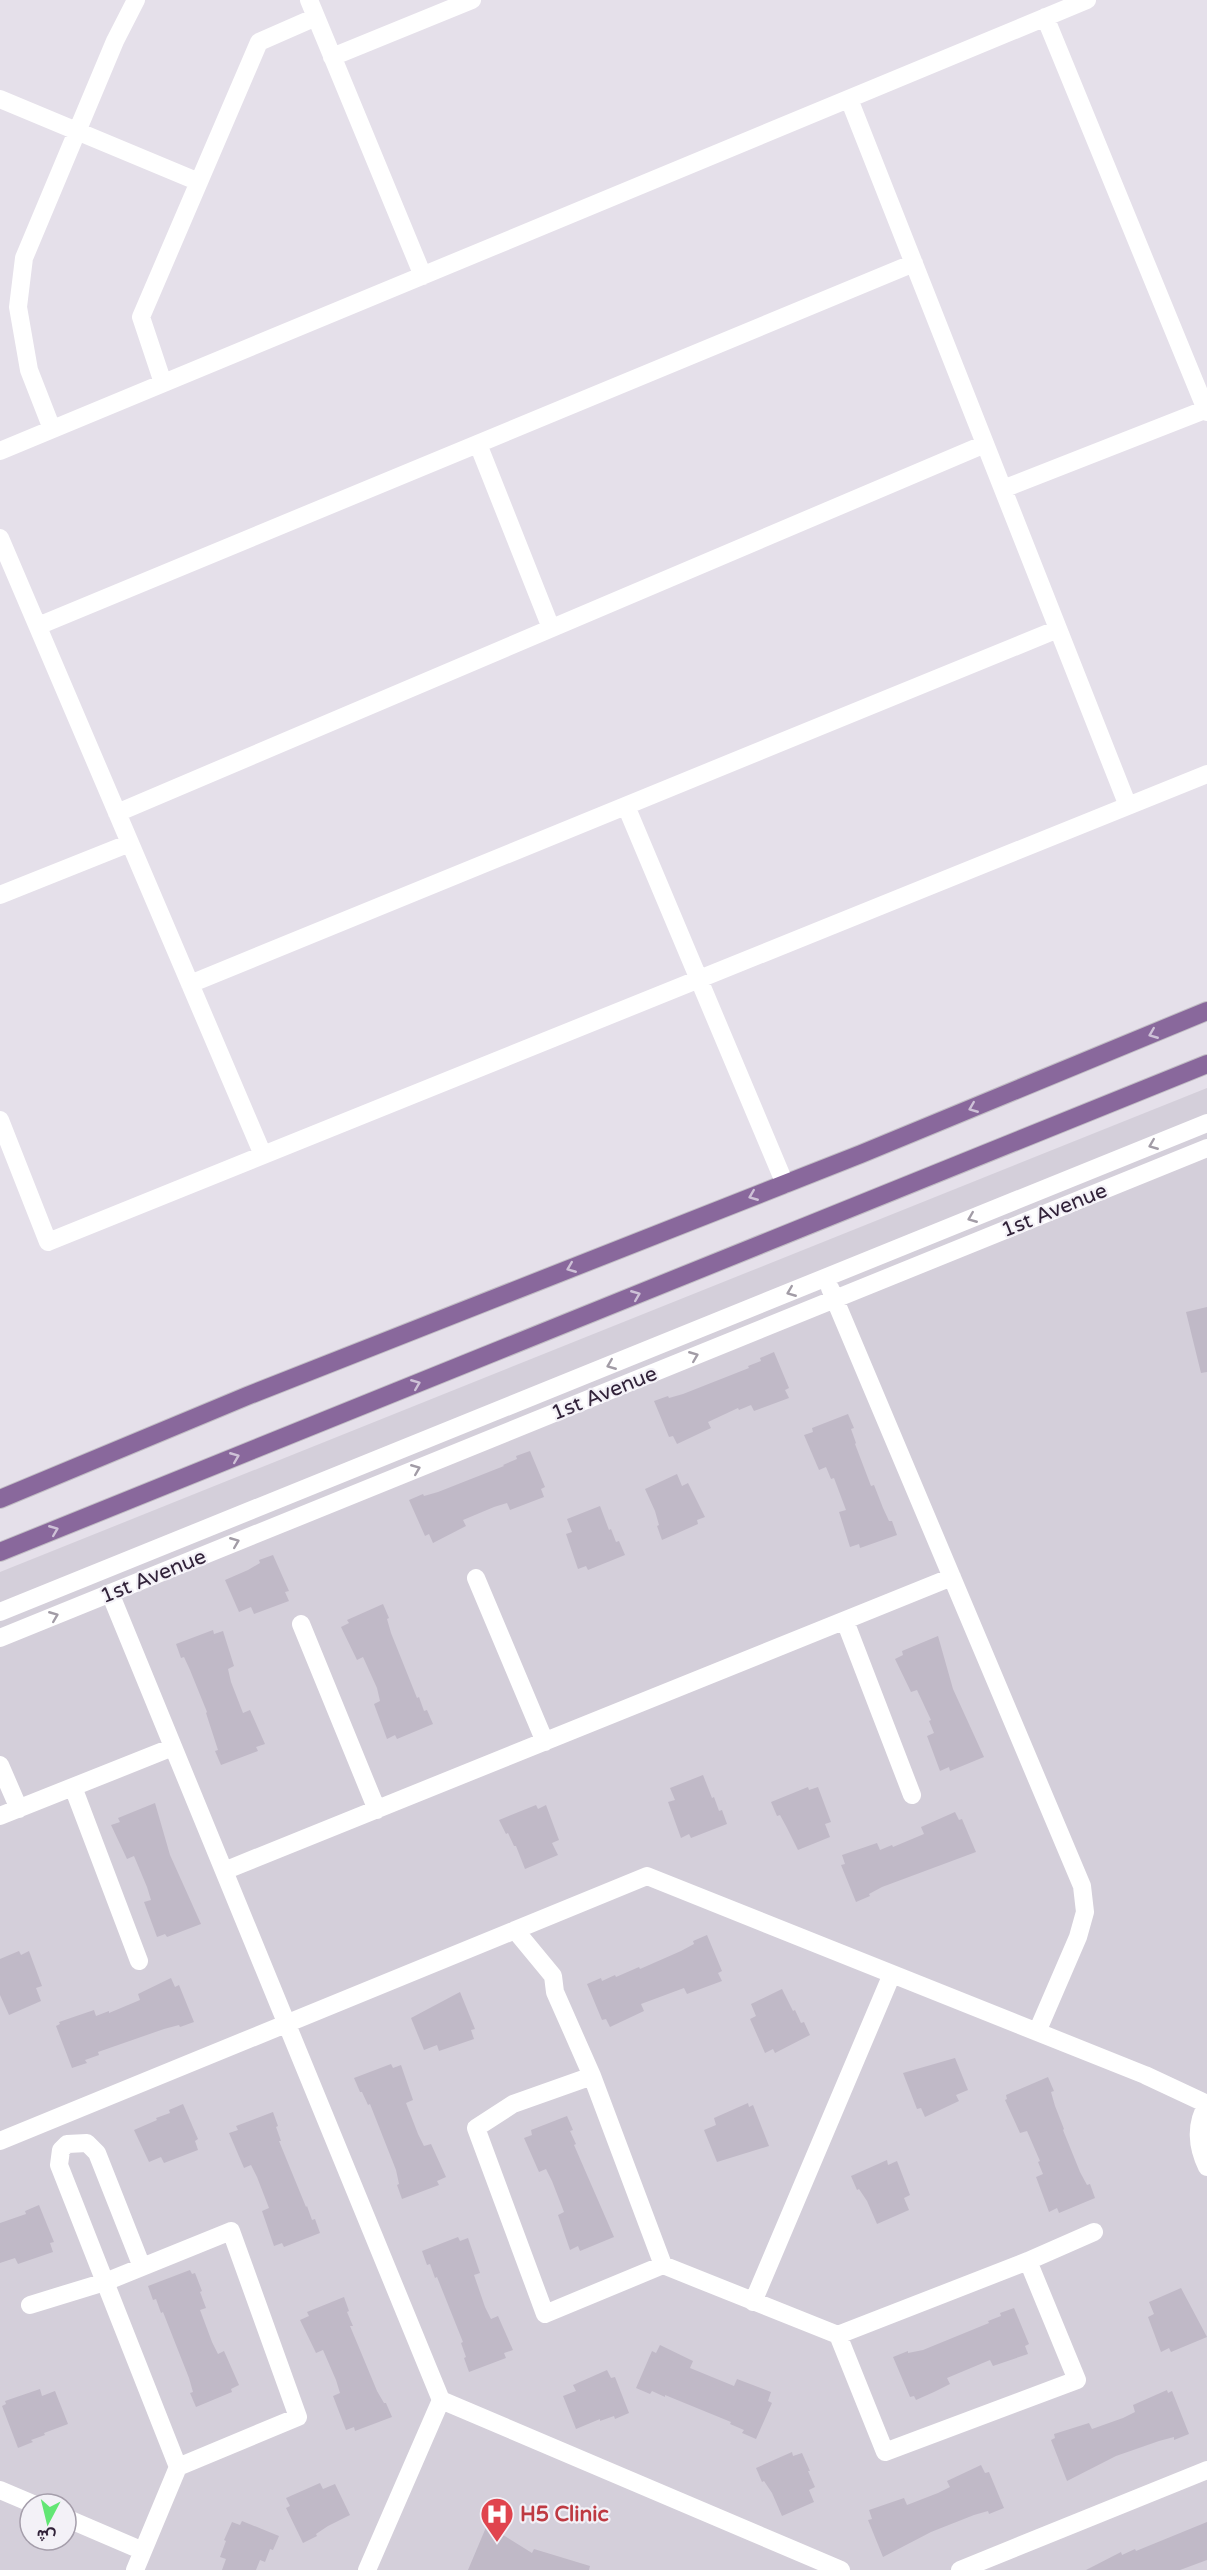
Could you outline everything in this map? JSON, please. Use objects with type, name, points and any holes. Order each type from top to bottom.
[{"type":"main road","points":[[0,1498],[247,1396],[785,1184],[1207,1011]]},
{"type":"main road","points":[[0,1552],[1207,1064]]},
{"type":"street","points":[[52,429],[29,370],[18,307],[24,258],[115,41],[136,0]]},
{"type":"street","points":[[332,57],[472,0]]},
{"type":"street","points":[[0,451],[1087,0]]},
{"type":"street","points":[[163,383],[141,317],[259,42],[312,8],[423,276]]},
{"type":"street","points":[[1003,489],[1207,410],[1045,17]]},
{"type":"street","points":[[0,99],[199,182]]},
{"type":"street","points":[[849,99],[1128,806]]},
{"type":"street","points":[[38,626],[914,262]]},
{"type":"street","points":[[478,444],[551,628]]},
{"type":"street","points":[[117,813],[986,444]]},
{"type":"street","points":[[0,538],[263,1155]]},
{"type":"street","points":[[190,984],[1058,629]]},
{"type":"street","points":[[0,1120],[48,1242],[1207,774]]},
{"type":"street","points":[[626,806],[785,1184]]},
{"type":"street","points":[[0,895],[130,843]]},
{"type":"street","name":"1st Avenue","points":[[0,1612],[1207,1123]]},
{"type":"street","name":"1st Avenue","points":[[0,1638],[1207,1148]]},
{"type":"street","points":[[826,1277],[1082,1886],[1085,1912],[1078,1936],[1037,2032]]},
{"type":"street","points":[[224,1871],[952,1577]]},
{"type":"street","points":[[476,1578],[545,1742]]},
{"type":"street","points":[[110,1593],[441,2400],[841,2570]]},
{"type":"street","points":[[845,1621],[912,1795]]},
{"type":"street","points":[[301,1624],[376,1810]]},
{"type":"street","points":[[0,1816],[173,1747]]},
{"type":"street","points":[[0,1765],[19,1809]]},
{"type":"street","points":[[73,1787],[139,1961]]},
{"type":"street","points":[[0,2140],[647,1876],[1145,2075],[1207,2104],[1200,2122],[1198,2136],[1200,2151],[1207,2167]]},
{"type":"street","points":[[515,1930],[553,1976],[555,1992],[592,2076],[663,2265]]},
{"type":"street","points":[[753,2301],[892,1974]]},
{"type":"street","points":[[592,2076],[513,2104],[476,2128],[545,2314],[663,2265],[838,2335],[1028,2261],[1095,2232]]},
{"type":"street","points":[[135,2570],[178,2467],[59,2165],[61,2150],[67,2144],[87,2143],[97,2153],[142,2267]]},
{"type":"street","points":[[30,2305],[105,2282],[231,2231],[298,2417],[178,2467]]},
{"type":"street","points":[[838,2335],[885,2452],[1077,2380],[1028,2261]]},
{"type":"street","points":[[367,2570],[441,2400]]},
{"type":"street","points":[[960,2570],[1207,2470]]},
{"type":"street","points":[[0,2490],[18,2498]]},
{"type":"street","points":[[78,2523],[143,2551]]},
{"type":"shaded area","points":[[1207,1088],[1207,2570],[0,2570],[0,1572]]},
{"type":"building","points":[[1207,1307],[1207,1372],[1201,1373],[1186,1312]]},
{"type":"building","points":[[774,1352],[789,1388],[785,1390],[789,1398],[754,1411],[751,1405],[739,1410],[738,1408],[708,1422],[711,1428],[677,1444],[673,1436],[669,1437],[654,1401],[683,1394],[749,1368],[748,1366],[761,1361],[760,1358]]},
{"type":"building","points":[[848,1414],[854,1428],[851,1429],[855,1444],[871,1486],[874,1485],[897,1535],[860,1548],[859,1544],[850,1547],[839,1512],[846,1510],[834,1478],[831,1479],[826,1467],[819,1470],[804,1435],[813,1432],[812,1428]]},
{"type":"building","points":[[530,1451],[545,1487],[541,1489],[544,1497],[510,1510],[507,1503],[494,1507],[463,1520],[466,1526],[433,1543],[429,1534],[425,1536],[409,1500],[423,1494],[424,1496],[438,1492],[504,1466],[517,1459],[516,1456]]},
{"type":"building","points":[[677,1474],[682,1486],[688,1483],[705,1517],[697,1520],[698,1524],[662,1540],[655,1511],[645,1489]]},
{"type":"building","points":[[600,1506],[609,1530],[611,1529],[616,1542],[619,1541],[625,1555],[588,1570],[586,1566],[578,1569],[566,1534],[572,1532],[567,1519]]},
{"type":"building","points":[[273,1555],[289,1591],[285,1592],[289,1601],[254,1614],[251,1607],[239,1612],[225,1580],[260,1563],[259,1560]]},
{"type":"building","points":[[383,1604],[389,1618],[387,1619],[391,1633],[417,1698],[419,1697],[424,1711],[427,1710],[433,1724],[397,1739],[395,1735],[387,1739],[374,1704],[380,1701],[377,1688],[363,1657],[357,1660],[341,1627],[349,1623],[347,1620]]},
{"type":"building","points":[[213,1630],[214,1634],[223,1631],[234,1666],[228,1669],[231,1682],[243,1713],[250,1710],[265,1744],[256,1747],[258,1751],[221,1765],[215,1751],[218,1750],[207,1712],[190,1670],[184,1657],[181,1658],[176,1644]]},
{"type":"building","points":[[938,1636],[953,1689],[984,1757],[950,1771],[949,1767],[940,1771],[927,1736],[934,1733],[929,1721],[931,1720],[917,1690],[911,1692],[895,1659],[903,1655],[902,1651]]},
{"type":"building","points":[[703,1775],[712,1798],[714,1797],[719,1811],[722,1810],[727,1824],[691,1838],[689,1834],[681,1838],[668,1802],[675,1800],[670,1788]]},
{"type":"building","points":[[808,1787],[809,1790],[818,1787],[831,1822],[825,1824],[830,1837],[798,1850],[771,1802]]},
{"type":"building","points":[[155,1803],[170,1855],[201,1924],[167,1937],[165,1934],[157,1937],[144,1902],[151,1900],[147,1887],[134,1856],[127,1859],[111,1825],[120,1822],[118,1818]]},
{"type":"building","points":[[536,1805],[538,1809],[546,1805],[559,1840],[552,1843],[558,1855],[525,1869],[516,1846],[508,1833],[506,1834],[499,1820]]},
{"type":"building","points":[[955,1812],[959,1820],[962,1819],[976,1852],[882,1887],[856,1902],[841,1865],[845,1864],[842,1855],[877,1843],[880,1850],[892,1845],[893,1847],[924,1834],[921,1827]]},
{"type":"building","points":[[707,1935],[722,1971],[718,1973],[722,1981],[687,1994],[684,1988],[641,2004],[644,2011],[610,2027],[606,2019],[602,2020],[587,1984],[601,1978],[602,1981],[615,1975],[616,1977],[639,1967],[640,1969],[681,1951],[694,1944],[693,1941]]},
{"type":"building","points":[[19,1951],[21,1955],[29,1951],[42,1986],[36,1988],[41,2001],[9,2015],[0,1995],[0,1959]]},
{"type":"building","points":[[171,1978],[175,1987],[179,1985],[194,2022],[164,2029],[98,2052],[99,2055],[85,2060],[87,2063],[72,2068],[56,2026],[60,2024],[59,2022],[94,2010],[96,2016],[109,2011],[109,2013],[140,2000],[138,1994]]},
{"type":"building","points":[[782,1989],[793,2011],[795,2010],[801,2023],[804,2022],[810,2035],[775,2053],[773,2049],[765,2053],[750,2019],[756,2016],[751,2004]]},
{"type":"building","points":[[460,1992],[475,2029],[471,2030],[474,2039],[439,2051],[437,2045],[424,2050],[411,2018]]},
{"type":"building","points":[[955,2058],[968,2090],[956,2095],[959,2101],[925,2117],[921,2108],[917,2109],[903,2073]]},
{"type":"building","points":[[391,2064],[393,2068],[401,2065],[413,2100],[406,2103],[418,2134],[424,2146],[431,2144],[446,2177],[437,2181],[439,2185],[402,2199],[397,2185],[399,2184],[396,2170],[370,2104],[368,2105],[360,2092],[354,2078]]},
{"type":"building","points":[[1048,2077],[1054,2091],[1051,2092],[1063,2130],[1080,2172],[1087,2185],[1090,2184],[1095,2198],[1059,2213],[1057,2208],[1049,2212],[1036,2177],[1043,2174],[1038,2162],[1040,2161],[1027,2131],[1020,2133],[1005,2100],[1006,2095]]},
{"type":"building","points":[[748,2103],[749,2107],[753,2105],[769,2146],[717,2162],[704,2130],[716,2125],[714,2118]]},
{"type":"building","points":[[183,2104],[198,2139],[195,2141],[198,2150],[164,2163],[161,2157],[149,2162],[134,2130],[157,2120],[156,2118],[170,2113],[169,2110]]},
{"type":"building","points":[[273,2112],[278,2126],[276,2127],[281,2141],[279,2141],[306,2207],[312,2220],[315,2219],[320,2233],[284,2247],[282,2243],[274,2246],[262,2211],[269,2208],[257,2177],[251,2165],[244,2168],[229,2133],[238,2130],[236,2126]]},
{"type":"building","points":[[567,2116],[573,2130],[570,2131],[576,2144],[574,2145],[614,2237],[580,2251],[578,2246],[570,2250],[558,2215],[564,2212],[552,2181],[546,2169],[539,2172],[524,2138],[532,2135],[531,2130]]},
{"type":"building","points":[[887,2160],[888,2165],[897,2161],[910,2195],[904,2198],[909,2210],[877,2224],[867,2201],[859,2189],[857,2190],[851,2176]]},
{"type":"building","points":[[39,2205],[54,2242],[50,2243],[53,2252],[18,2264],[15,2258],[0,2263],[0,2223],[26,2214],[25,2211]]},
{"type":"building","points":[[458,2237],[460,2241],[468,2238],[480,2273],[474,2275],[485,2307],[491,2319],[498,2316],[513,2350],[504,2353],[506,2358],[469,2372],[461,2343],[463,2342],[437,2277],[435,2278],[430,2264],[427,2265],[422,2251]]},
{"type":"building","points":[[190,2270],[192,2274],[195,2273],[202,2291],[200,2292],[206,2308],[200,2310],[212,2342],[218,2354],[224,2351],[239,2385],[231,2389],[232,2392],[196,2407],[190,2393],[193,2392],[189,2378],[163,2312],[161,2313],[156,2299],[153,2300],[148,2286]]},
{"type":"building","points":[[1181,2288],[1207,2337],[1171,2352],[1169,2348],[1161,2352],[1148,2317],[1154,2314],[1149,2302]]},
{"type":"building","points":[[344,2297],[353,2326],[350,2326],[377,2391],[392,2417],[355,2431],[354,2427],[346,2430],[333,2396],[340,2393],[336,2380],[323,2350],[316,2353],[300,2320],[309,2316],[307,2312]]},
{"type":"building","points":[[1014,2308],[1029,2344],[1025,2346],[1028,2354],[993,2366],[990,2360],[947,2378],[950,2384],[934,2392],[916,2400],[914,2396],[910,2397],[893,2357],[908,2351],[908,2353],[923,2350],[989,2323],[988,2321],[1001,2316],[1000,2313]]},
{"type":"building","points":[[660,2345],[693,2361],[690,2368],[734,2386],[737,2379],[771,2392],[768,2401],[772,2403],[756,2439],[742,2433],[744,2430],[730,2424],[731,2422],[665,2395],[665,2397],[652,2391],[650,2394],[636,2388],[652,2351],[656,2353]]},
{"type":"building","points":[[607,2370],[611,2378],[615,2377],[629,2413],[615,2419],[614,2416],[600,2421],[600,2419],[576,2429],[563,2396],[576,2391],[573,2385]]},
{"type":"building","points":[[40,2389],[42,2396],[55,2391],[68,2424],[44,2433],[45,2435],[31,2440],[33,2442],[18,2448],[2,2406],[6,2404],[5,2401]]},
{"type":"building","points":[[1167,2390],[1168,2393],[1172,2391],[1189,2434],[1174,2440],[1174,2437],[1159,2441],[1116,2456],[1067,2481],[1051,2440],[1055,2438],[1054,2434],[1089,2423],[1092,2429],[1123,2418],[1135,2412],[1133,2405]]},
{"type":"building","points":[[792,2452],[793,2456],[802,2453],[810,2471],[808,2471],[815,2487],[809,2490],[814,2502],[782,2516],[772,2493],[764,2481],[762,2482],[756,2468]]},
{"type":"building","points":[[981,2465],[985,2473],[989,2472],[1004,2508],[989,2514],[988,2511],[974,2515],[931,2532],[883,2557],[868,2520],[872,2519],[869,2510],[904,2498],[907,2505],[938,2493],[950,2487],[947,2481]]},
{"type":"building","points":[[320,2483],[323,2489],[335,2484],[350,2515],[328,2526],[316,2534],[317,2536],[303,2543],[286,2508],[290,2506],[286,2498]]},
{"type":"building","points":[[242,2521],[279,2536],[265,2562],[260,2560],[256,2570],[222,2570],[226,2559],[220,2557],[226,2541],[224,2540],[232,2522],[240,2525]]},
{"type":"building","points":[[1207,2522],[1207,2560],[1180,2570],[1086,2570],[1121,2552],[1122,2555],[1135,2549],[1136,2551]]},
{"type":"building","name":"H5 Clinic","points":[[487,2525],[532,2553],[534,2549],[590,2566],[589,2570],[468,2570]]},
{"type":"place","name":"H5 Clinic","points":[[497,2543]]}]
